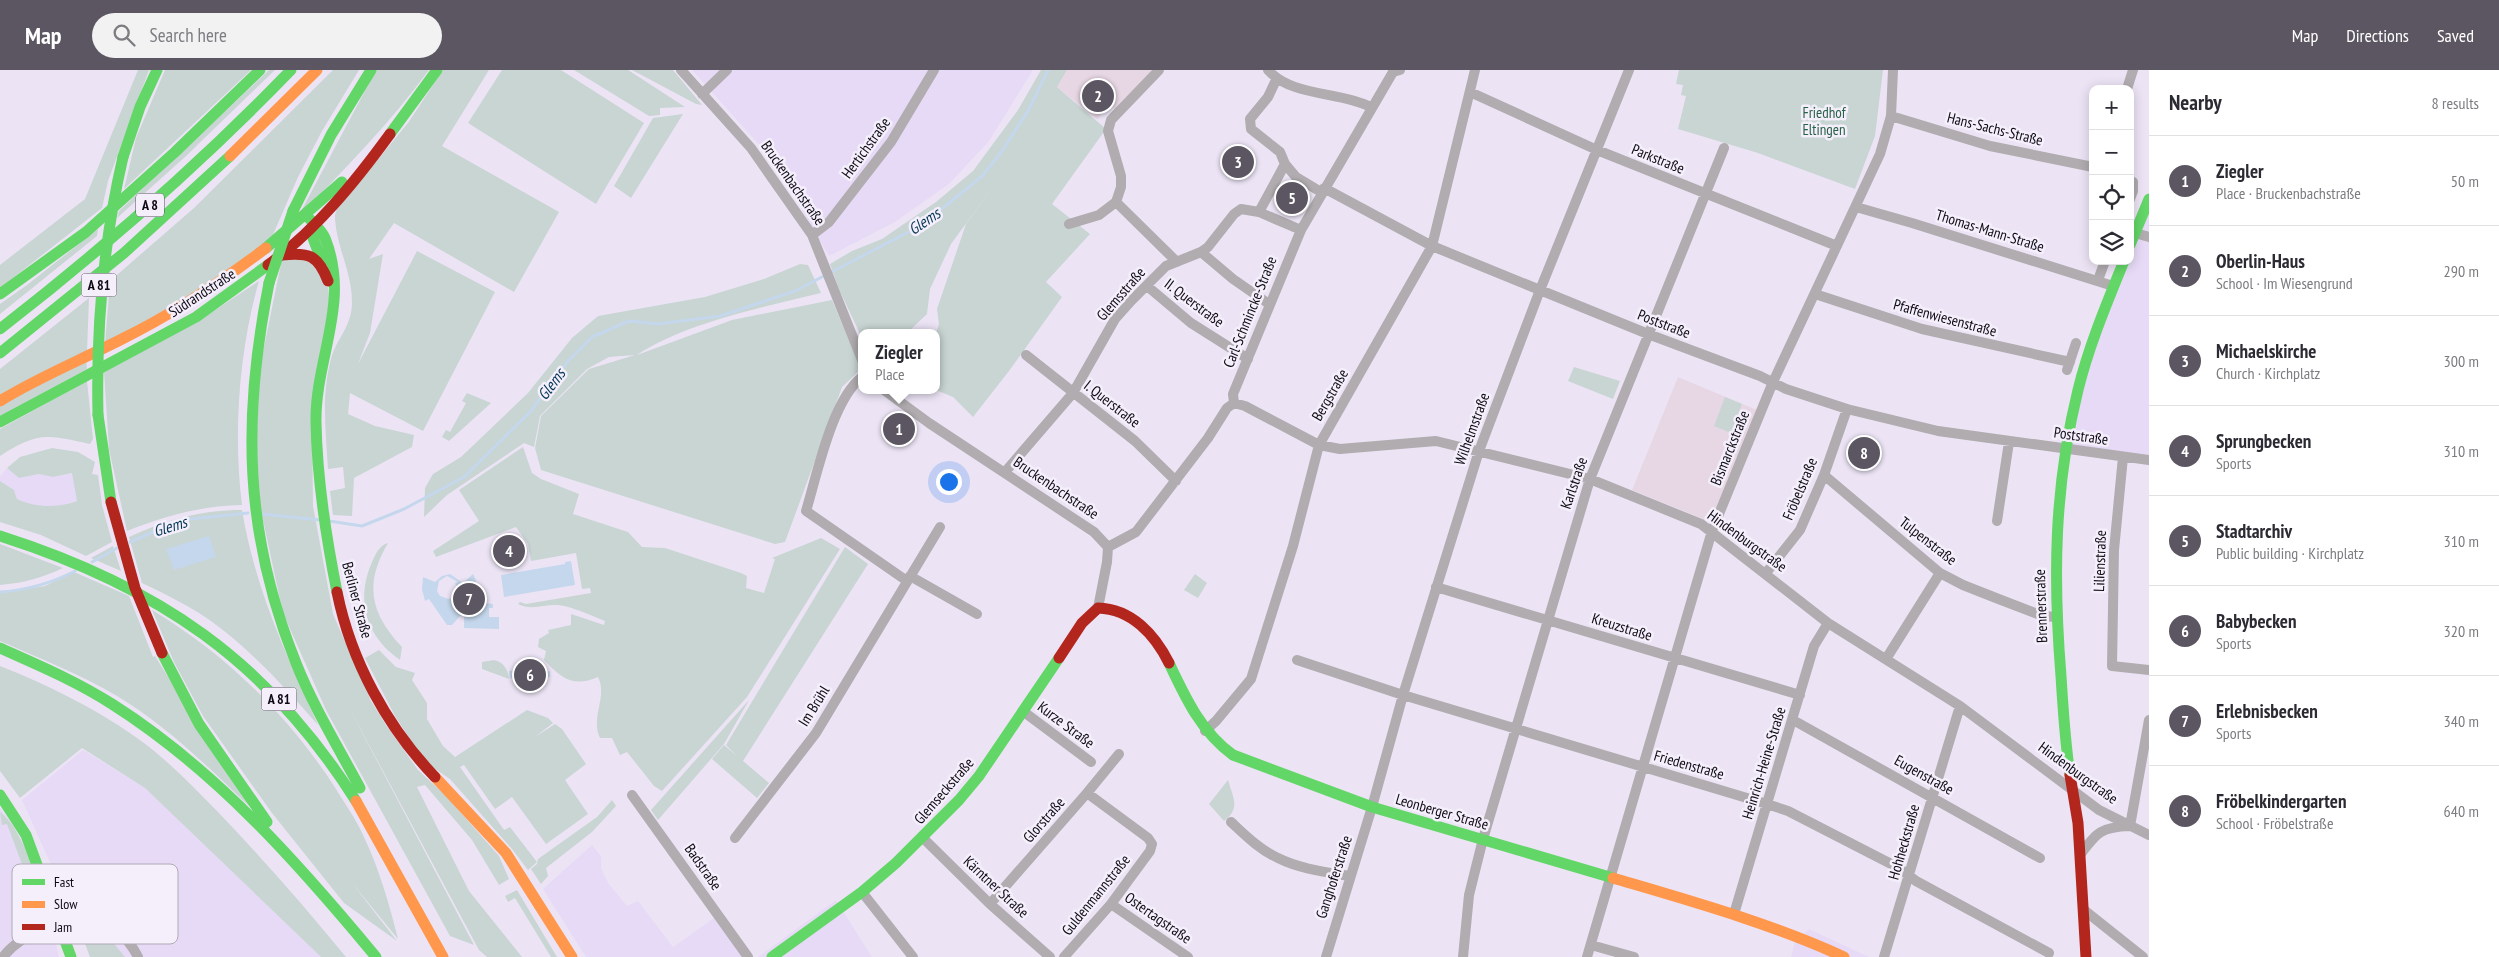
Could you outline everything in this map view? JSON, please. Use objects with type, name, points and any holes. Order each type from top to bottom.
[{"type":"main road","name":"A 81","points":[[157,70],[140,107],[123,157],[109,220],[100,282],[96,353],[98,415],[111,502],[135,588],[182,695],[210,742],[291,858]]},
{"type":"main road","points":[[0,294],[57,255],[93,226],[175,152],[260,70]]},
{"type":"main road","name":"A 8","points":[[0,329],[62,280],[154,202],[291,70]]},
{"type":"main road","name":"A 8","points":[[0,353],[77,293],[167,215],[241,146],[317,70]]},
{"type":"main road","points":[[371,70],[331,135],[293,212],[269,283],[256,344],[251,386],[249,439],[251,490],[260,549],[272,596],[297,665],[377,819],[397,871]]},
{"type":"main road","name":"Südrandstraße","points":[[0,422],[196,317],[282,255],[314,225],[360,175],[437,70]]},
{"type":"main road","name":"Südrandstraße","points":[[0,401],[54,371],[122,339],[195,299],[252,260],[306,215],[385,143]]},
{"type":"main road","points":[[2135,233],[2149,199]]},
{"type":"main road","name":"Berliner Straße","points":[[306,215],[325,237],[334,270],[334,316],[317,394],[316,422],[326,536],[339,602],[359,663],[387,716],[423,765],[506,853],[572,957]]},
{"type":"main road","points":[[314,225],[313,238],[335,299]]},
{"type":"main road","points":[[282,255],[300,253],[322,262]]},
{"type":"main road","name":"Brennerstraße","points":[[2086,957],[2078,823],[2066,747],[2056,616],[2056,529],[2066,449],[2087,357],[2122,265]]},
{"type":"main road","points":[[0,357],[11,345]]},
{"type":"main road","name":"A 81","points":[[0,536],[53,553],[110,577],[191,623],[230,653],[263,684],[284,705],[328,759],[397,871],[442,957]]},
{"type":"main road","name":"Leonberger Straße","points":[[1098,608],[1115,609],[1148,630],[1157,640],[1205,731],[1218,747],[1233,755],[1372,807],[1734,914],[1814,942],[1844,957]]},
{"type":"main road","name":"Glemseckstraße","points":[[772,957],[862,892],[923,838],[979,776],[1024,712],[1082,623],[1098,608]]},
{"type":"main road","name":"A 81","points":[[0,648],[76,681],[136,717],[204,772],[291,858],[376,957]]},
{"type":"main road","points":[[0,795],[26,835],[37,864]]},
{"type":"main road","points":[[67,944],[72,957]]},
{"type":"street","name":"Bruckenbachstraße","points":[[681,70],[751,148],[812,235],[858,350]]},
{"type":"street","points":[[702,94],[727,70]]},
{"type":"street","name":"Hertichstraße","points":[[812,235],[829,222],[891,142],[934,70]]},
{"type":"street","points":[[1069,224],[1099,215],[1116,202],[1121,187],[1121,176],[1108,131],[1111,120],[1159,70]]},
{"type":"street","points":[[1268,70],[1276,80],[1295,88],[1344,97],[1371,107]]},
{"type":"street","name":"Carl-Schmincke-Straße","points":[[1234,403],[1232,394],[1301,230],[1322,190],[1371,107],[1393,72],[1400,70]]},
{"type":"street","name":"Bergstraße","points":[[1205,731],[1216,721],[1251,679],[1293,546],[1319,445],[1432,246],[1475,70]]},
{"type":"street","name":"Wilhelmstraße","points":[[1372,807],[1403,695],[1479,451],[1540,290],[1629,70]]},
{"type":"street","name":"Bismarckstraße","points":[[1587,957],[1712,531],[1772,382],[1880,154],[1891,116],[1893,70]]},
{"type":"street","points":[[2127,85],[2129,71]]},
{"type":"street","name":"Poststraße","points":[[1276,80],[1268,97],[1250,119],[1251,129],[1280,152],[1285,164],[1296,177],[1432,246],[1786,389],[1847,409],[1938,431],[2149,460]]},
{"type":"street","name":"Parkstraße","points":[[1470,92],[1597,150],[1837,246]]},
{"type":"street","name":"Hans-Sachs-Straße","points":[[1891,116],[1990,146],[2089,166]]},
{"type":"street","name":"Karlstraße","points":[[1463,957],[1469,895],[1482,839],[1590,480],[1724,148]]},
{"type":"street","points":[[1259,212],[1285,164]]},
{"type":"street","points":[[1116,202],[1177,262]]},
{"type":"street","name":"Thomas-Mann-Straße","points":[[1856,207],[2113,286]]},
{"type":"street","name":"Glemsstraße","points":[[1006,472],[1073,393],[1115,319],[1166,266],[1201,252],[1208,247],[1234,214],[1241,209],[1259,212],[1301,230]]},
{"type":"street","points":[[2135,233],[2149,237]]},
{"type":"street","points":[[1201,252],[1232,279],[1269,304]]},
{"type":"street","points":[[2098,280],[2104,265]]},
{"type":"street","name":"II. Querstraße","points":[[1147,286],[1191,323],[1248,359]]},
{"type":"street","name":"Pfaffenwiesenstraße","points":[[1815,294],[1922,329],[2069,366],[2076,343]]},
{"type":"street","name":"I. Querstraße","points":[[1026,355],[1135,442],[1176,481]]},
{"type":"street","points":[[858,381],[851,385],[839,407],[806,511],[908,579],[977,614]]},
{"type":"street","name":"Bruckenbachstraße","points":[[889,394],[929,423],[1006,472],[1094,532],[1108,547]]},
{"type":"street","points":[[1098,608],[1108,562],[1108,547],[1136,532],[1176,481],[1227,408],[1234,403]]},
{"type":"street","name":"Hindenburgstraße","points":[[1234,403],[1245,406],[1319,445],[1340,449],[1436,441],[1590,480],[1712,531],[1828,622],[1960,706],[2099,810],[2149,835]]},
{"type":"street","name":"Fröbelstraße","points":[[1766,573],[1800,530],[1824,475],[1847,409]]},
{"type":"street","points":[[1997,521],[2009,442]]},
{"type":"street","name":"Lilienstraße","points":[[2123,457],[2114,550],[2112,666],[2149,670]]},
{"type":"street","name":"Tulpenstraße","points":[[1824,475],[1940,573],[2043,616],[2056,616]]},
{"type":"street","name":"Im Brühl","points":[[735,838],[816,732],[940,527]]},
{"type":"street","points":[[1886,659],[1940,573]]},
{"type":"street","name":"Kreuzstraße","points":[[1436,588],[1800,695]]},
{"type":"street","name":"Heinrich-Heine-Straße","points":[[1734,914],[1814,646],[1828,622]]},
{"type":"street","name":"Friedenstraße","points":[[1297,660],[1403,695],[1767,804],[1788,812],[1899,868],[1910,876],[2049,953]]},
{"type":"street","name":"Hohheckstraße","points":[[1884,957],[1960,706]]},
{"type":"street","name":"Kurze Straße","points":[[1024,712],[1091,762]]},
{"type":"street","name":"Eugenstraße","points":[[1793,720],[1933,796],[2040,858]]},
{"type":"street","points":[[2130,826],[2149,720]]},
{"type":"street","name":"Glorstraße","points":[[990,904],[1119,754]]},
{"type":"street","name":"Guldenmannstraße","points":[[1064,957],[1111,904],[1150,851],[1152,844],[1148,838],[1087,793]]},
{"type":"street","name":"Badstraße","points":[[632,795],[748,957]]},
{"type":"street","name":"Ganghoferstraße","points":[[1326,957],[1372,807]]},
{"type":"street","points":[[1231,822],[1259,847],[1277,858],[1298,866],[1350,876]]},
{"type":"street","name":"Hindenburgstraße","points":[[2080,855],[2102,830],[2130,826]]},
{"type":"street","name":"Kärntner Straße","points":[[923,838],[990,904],[1050,957]]},
{"type":"street","points":[[862,892],[914,957]]},
{"type":"street","name":"Ostertagstraße","points":[[1111,904],[1188,957]]},
{"type":"street","points":[[2084,910],[2143,957]]},
{"type":"street","points":[[3,957],[15,944]]},
{"type":"street","points":[[130,944],[138,957]]},
{"type":"street","points":[[1591,945],[1634,957]]},
{"type":"shaded area","points":[[692,70],[1033,70],[989,141],[950,183],[895,222],[829,256],[773,160]]},
{"type":"shaded area","points":[[1067,70],[1152,70],[1116,110],[1110,105],[1097,119],[1057,87]]},
{"type":"shaded area","points":[[2149,199],[2149,460],[2066,449],[2078,389],[2128,265],[2134,265],[2134,235]]},
{"type":"shaded area","points":[[1678,377],[1757,410],[1711,522],[1632,490]]},
{"type":"shaded area","points":[[7,468],[19,478],[39,474],[53,477],[73,473],[77,501],[53,508],[26,504],[17,499],[14,490],[0,481],[0,476]]},
{"type":"shaded area","points":[[83,750],[145,788],[321,957],[90,957],[85,944],[178,944],[178,864],[51,864],[22,800]]},
{"type":"shaded area","points":[[0,808],[13,825],[29,864],[12,864],[12,944],[56,944],[59,957],[0,957]]},
{"type":"shaded area","points":[[592,845],[601,856],[601,868],[608,883],[627,906],[638,901],[673,947],[717,916],[746,957],[586,957],[543,889]]},
{"type":"shaded area","points":[[836,900],[872,957],[758,957]]},
{"type":"shaded area","points":[[1809,929],[1869,957],[1791,957],[1795,942]]},
{"type":"green space","points":[[138,70],[149,70],[108,181],[102,208],[0,288],[0,265],[85,199]]},
{"type":"green space","points":[[165,70],[251,70],[124,189],[136,138]]},
{"type":"green space","points":[[269,70],[275,70],[185,157],[117,218],[119,211]]},
{"type":"green space","points":[[333,70],[359,70],[322,131],[298,177],[272,237],[219,279],[105,344],[110,281],[194,208]]},
{"type":"green space","points":[[376,70],[429,70],[383,127],[298,217]]},
{"type":"green space","points":[[443,70],[489,70],[442,146],[559,212],[514,292],[394,223],[369,259],[383,254],[370,333],[358,364],[417,251],[495,292],[423,431],[350,393],[348,414],[375,426],[414,435],[412,447],[354,478],[352,516],[333,515],[330,491],[345,488],[343,467],[328,469],[325,414],[326,387],[331,359],[350,318],[352,302],[335,215],[337,209],[408,123]]},
{"type":"green space","points":[[502,70],[561,70],[644,123],[596,204],[468,123]]},
{"type":"green space","points":[[574,70],[628,70],[685,107],[660,108],[660,115],[649,116]]},
{"type":"green space","points":[[632,70],[673,70],[702,105],[696,104]]},
{"type":"green space","points":[[1041,70],[1067,70],[1057,87],[1106,129],[1052,204],[1090,234],[1046,282],[1062,297],[1009,371],[973,417],[953,397],[940,392],[940,329],[937,329],[939,324],[937,309],[966,224],[1001,176],[951,244],[930,289],[927,314],[911,329],[858,330],[838,287],[830,264],[852,251],[882,239],[936,202],[973,171],[1018,110]]},
{"type":"green space","name":"Friedhof Eltingen","points":[[1679,70],[1883,70],[1875,136],[1855,189],[1758,153],[1678,129],[1686,96],[1681,95],[1683,85],[1676,84]]},
{"type":"green space","points":[[683,114],[631,198],[614,186],[653,118]]},
{"type":"green space","points":[[98,229],[97,236],[0,314],[0,304]]},
{"type":"green space","points":[[282,259],[310,260],[328,288],[330,306],[312,428],[313,506],[333,614],[371,701],[386,725],[418,770],[446,796],[499,856],[509,879],[499,885],[472,840],[425,785],[417,787],[469,891],[522,957],[487,957],[479,950],[346,702],[474,945],[450,936],[326,710],[283,613],[255,483],[255,391]]},
{"type":"green space","points":[[800,264],[808,265],[821,293],[750,310],[701,325],[656,344],[637,355],[732,320],[832,300],[858,362],[858,372],[842,387],[785,542],[775,544],[541,470],[535,448],[541,416],[589,369],[635,355],[609,357],[587,369],[540,416],[534,447],[524,443],[447,495],[424,517],[425,488],[433,474],[461,457],[528,393],[572,338],[598,316],[705,297],[764,279]]},
{"type":"green space","points":[[259,281],[242,363],[238,450],[242,505],[212,507],[183,513],[127,531],[109,449],[104,371],[200,320]]},
{"type":"green space","points":[[89,298],[87,352],[0,398],[0,369]]},
{"type":"green space","points":[[86,358],[87,369],[0,416],[0,405]]},
{"type":"green space","points":[[1574,367],[1620,381],[1613,399],[1568,381]]},
{"type":"green space","points":[[87,381],[93,439],[90,444],[44,437],[25,442],[0,456],[0,429]]},
{"type":"green space","points":[[467,393],[491,403],[449,441],[442,437],[446,430],[450,432],[466,403],[462,401]]},
{"type":"green space","points":[[1725,397],[1742,404],[1731,433],[1714,426]]},
{"type":"green space","points":[[523,447],[532,473],[541,479],[579,494],[573,514],[628,532],[642,547],[665,548],[741,573],[747,576],[746,588],[764,593],[775,559],[772,558],[821,538],[840,549],[747,697],[662,791],[654,786],[627,752],[620,755],[612,738],[600,738],[597,722],[601,685],[598,677],[581,682],[562,676],[544,660],[546,651],[538,647],[539,639],[549,633],[548,630],[571,625],[571,614],[604,625],[605,621],[564,606],[529,607],[518,604],[520,602],[526,604],[591,593],[590,588],[582,589],[576,553],[531,561],[528,544],[516,527],[436,557],[433,551],[479,521],[459,490]]},
{"type":"green space","points":[[52,448],[78,452],[95,462],[92,474],[98,475],[102,505],[112,542],[86,556],[41,535],[0,522],[0,481],[14,490],[17,499],[31,504],[54,506],[77,501],[72,473],[53,477],[39,474],[19,478],[7,468],[20,457]]},
{"type":"green space","points":[[227,510],[242,510],[255,566],[272,620],[318,725],[269,672],[229,635],[197,612],[142,583],[129,537],[184,517]]},
{"type":"green space","points":[[388,543],[380,558],[376,572],[373,585],[374,598],[383,622],[402,647],[400,660],[378,640],[371,628],[364,602],[368,574],[373,560],[381,547]]},
{"type":"green space","points":[[0,544],[63,568],[48,575],[17,583],[0,585]]},
{"type":"green space","points":[[113,546],[121,571],[91,558]]},
{"type":"green space","points":[[845,547],[868,564],[743,761],[769,783],[757,798],[712,759],[724,745],[737,756],[726,745]]},
{"type":"green space","points":[[74,572],[129,596],[153,657],[155,656],[249,806],[170,733],[117,696],[89,681],[0,641],[0,593],[45,586]]},
{"type":"green space","points":[[1195,574],[1207,583],[1198,598],[1184,590]]},
{"type":"green space","points":[[152,610],[180,628],[231,667],[277,712],[318,762],[354,817],[369,847],[383,886],[398,939],[352,883],[397,941],[344,903],[272,813],[203,716],[174,662]]},
{"type":"green space","points":[[379,650],[396,667],[415,673],[412,680],[427,703],[427,719],[443,746],[455,757],[527,710],[548,718],[553,723],[535,737],[555,724],[562,729],[586,764],[565,780],[588,814],[546,844],[512,797],[495,809],[464,765],[460,767],[504,830],[510,827],[537,862],[528,870],[512,849],[450,779],[425,762],[395,716],[365,658]]},
{"type":"green space","points":[[494,660],[505,667],[509,679],[482,669],[482,662]]},
{"type":"green space","points":[[0,666],[36,681],[88,707],[121,727],[159,755],[199,792],[251,847],[346,957],[321,957],[145,788],[82,748],[20,798],[0,771]]},
{"type":"green space","points":[[749,700],[724,744],[658,820],[651,810]]},
{"type":"green space","points":[[1228,780],[1234,807],[1224,821],[1209,804]]},
{"type":"green space","points":[[612,800],[616,806],[592,832],[546,868],[548,876],[541,884],[531,869],[537,864],[538,859],[597,817]]},
{"type":"green space","points":[[0,812],[16,831],[31,864],[22,864],[7,824],[2,825]]},
{"type":"green space","points":[[517,890],[557,957],[551,957],[515,898],[508,902],[505,896]]},
{"type":"green space","points":[[85,944],[113,944],[125,957],[90,957]]},
{"type":"water","points":[[209,536],[216,557],[174,570],[166,549]]},
{"type":"water","points":[[513,541],[519,556],[505,562],[499,547]]},
{"type":"water","points":[[571,561],[575,585],[504,597],[501,575],[565,564],[565,562]]},
{"type":"water","points":[[450,574],[463,583],[473,574],[481,599],[484,603],[493,604],[493,608],[489,608],[489,617],[499,617],[499,629],[464,628],[464,616],[460,616],[452,625],[447,625],[429,599],[425,601],[422,589],[423,577],[435,582],[442,576]],"holes":[[[447,576],[458,582],[455,583],[458,589],[456,595],[449,599],[440,596],[437,591],[439,581]]]},
{"type":"water","points":[[536,667],[543,672],[550,671],[550,677],[543,678],[536,685],[510,678],[509,671]]},
{"type":"waterway","name":"Glems","points":[[329,521],[362,526],[404,509],[464,477],[530,412],[568,361],[592,337],[629,321],[658,324],[720,316],[795,291],[922,225],[982,176],[1000,154],[1028,111],[1048,70]]},
{"type":"waterway","name":"Glems","points":[[130,542],[181,520],[248,513]]},
{"type":"waterway","name":"Glems","points":[[262,514],[320,520]]},
{"type":"waterway","name":"Glems","points":[[92,562],[117,548]]},
{"type":"waterway","name":"Glems","points":[[0,592],[39,586],[75,571]]},
{"type":"traffic: fast","points":[[123,157],[140,107],[157,70]]},
{"type":"traffic: fast","points":[[0,294],[86,232],[175,152],[260,70]]},
{"type":"traffic: fast","points":[[0,329],[150,205],[222,139],[291,70]]},
{"type":"traffic: fast","points":[[293,211],[331,135],[371,70]]},
{"type":"traffic: fast","points":[[390,134],[437,70]]},
{"type":"traffic: fast","points":[[0,353],[124,253],[230,156]]},
{"type":"traffic: fast","points":[[98,415],[98,350],[102,285],[110,221],[123,157]]},
{"type":"traffic: fast","points":[[266,248],[342,182]]},
{"type":"traffic: fast","points":[[2134,235],[2149,199]]},
{"type":"traffic: fast","points":[[269,283],[293,211]]},
{"type":"traffic: fast","points":[[306,215],[324,235],[332,262],[334,285],[330,330],[317,398],[316,422],[323,508],[337,592]]},
{"type":"traffic: fast","points":[[314,225],[313,238],[322,262]]},
{"type":"traffic: fast","points":[[0,422],[196,317],[268,265]]},
{"type":"traffic: fast","points":[[2070,775],[2063,713],[2058,639],[2057,568],[2060,497],[2070,426],[2082,373],[2122,265]]},
{"type":"traffic: fast","points":[[269,283],[260,333],[252,429],[257,522],[266,568],[279,615],[296,663],[318,711],[360,788]]},
{"type":"traffic: fast","points":[[98,415],[111,502]]},
{"type":"traffic: fast","points":[[0,536],[57,556],[109,579],[158,605],[203,634],[246,668],[285,707],[322,751],[356,801]]},
{"type":"traffic: fast","points":[[0,648],[85,688],[150,730],[186,758],[221,788],[286,853],[376,957]]},
{"type":"traffic: fast","points":[[162,653],[199,724],[267,822]]},
{"type":"traffic: fast","points":[[772,957],[862,892],[896,863],[959,800],[979,776],[1059,658]]},
{"type":"traffic: fast","points":[[1169,663],[1188,701],[1203,725],[1233,755],[1372,807],[1613,878]]},
{"type":"traffic: fast","points":[[0,795],[26,835],[37,864]]},
{"type":"traffic: fast","points":[[66,944],[71,957]]},
{"type":"traffic: slow","points":[[230,156],[317,70]]},
{"type":"traffic: slow","points":[[0,401],[160,319],[232,273],[266,248]]},
{"type":"traffic: slow","points":[[435,777],[506,853],[572,957]]},
{"type":"traffic: slow","points":[[356,801],[443,957]]},
{"type":"traffic: slow","points":[[1613,878],[1759,923],[1844,957]]},
{"type":"traffic: jam","points":[[268,265],[302,237],[334,204],[390,134]]},
{"type":"traffic: jam","points":[[282,255],[299,254],[311,257],[320,266],[328,281]]},
{"type":"traffic: jam","points":[[111,502],[135,588],[162,653]]},
{"type":"traffic: jam","points":[[337,592],[351,643],[373,692],[401,737],[435,777]]},
{"type":"traffic: jam","points":[[1059,658],[1082,623],[1098,608],[1121,613],[1132,618],[1157,643],[1169,663]]},
{"type":"traffic: jam","points":[[2070,775],[2078,823],[2086,957]]},
{"type":"place","name":"Oberlin-Haus","points":[[1098,96]]},
{"type":"place","name":"Michaelskirche","points":[[1238,162]]},
{"type":"place","name":"Stadtarchiv","points":[[1292,198]]},
{"type":"place","name":"Ziegler","points":[[899,429]]},
{"type":"place","name":"Fröbelkindergarten","points":[[1864,453]]},
{"type":"place","name":"Sprungbecken","points":[[509,551]]},
{"type":"place","name":"Erlebnisbecken","points":[[469,599]]},
{"type":"place","name":"Babybecken","points":[[530,675]]}]
